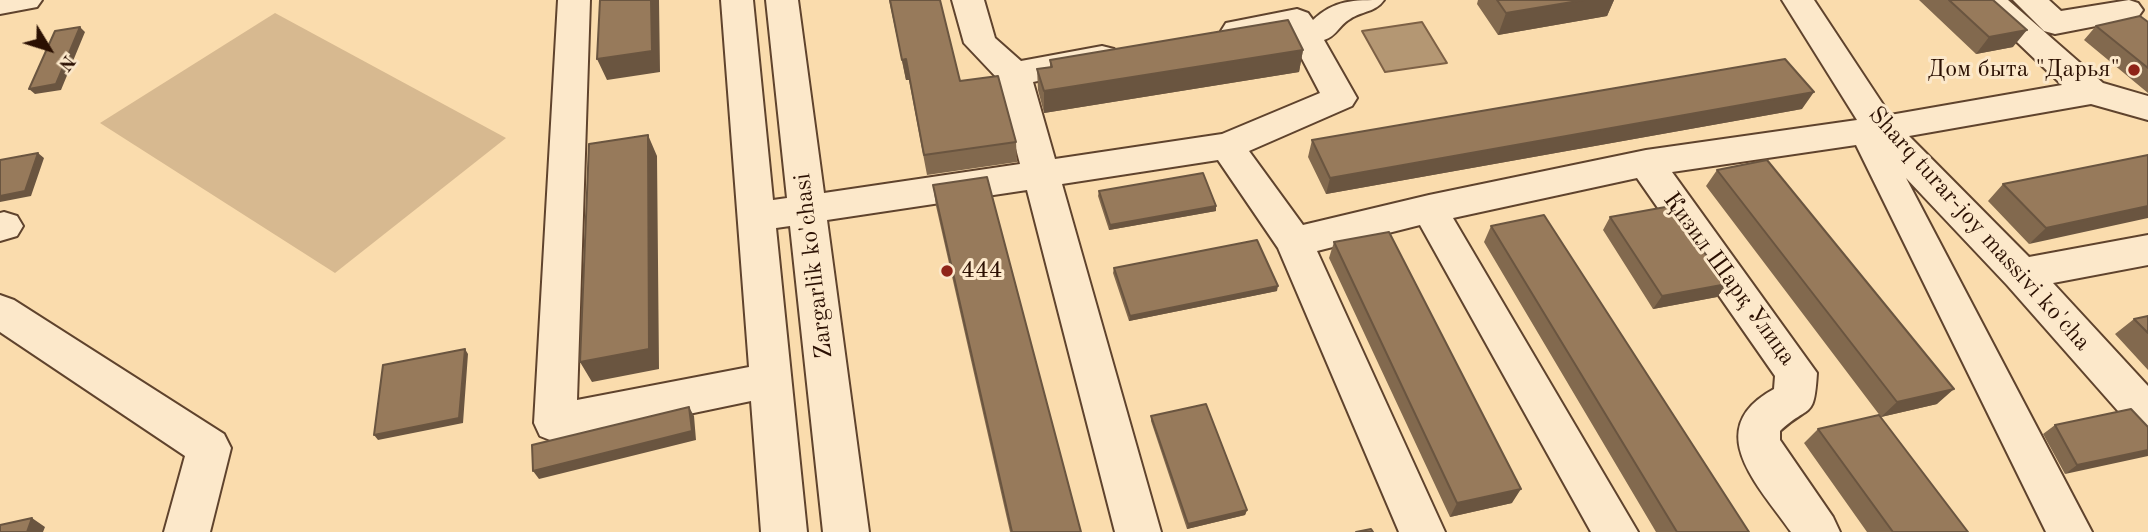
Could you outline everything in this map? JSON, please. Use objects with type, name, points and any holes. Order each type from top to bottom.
[{"type":"street","points":[[0,4],[26,0]]},
{"type":"street","points":[[575,0],[555,423],[771,380]]},
{"type":"street","name":"Zargarlik ko'chasi","points":[[737,0],[784,532]]},
{"type":"street","name":"Zargarlik ko'chasi","points":[[782,0],[846,532]]},
{"type":"street","points":[[968,0],[980,43],[1014,74],[1138,532]]},
{"type":"street","points":[[1306,35],[1323,29],[1336,12],[1368,0]]},
{"type":"street","name":"Sharq turar-joy massivi ko'cha","points":[[1798,0],[1881,129],[2021,274],[2148,415]]},
{"type":"street","points":[[1989,0],[2091,92]]},
{"type":"street","points":[[2029,0],[2055,23],[2127,10]]},
{"type":"street","points":[[756,217],[1227,146],[1340,98],[1297,20],[1203,38]]},
{"type":"street","points":[[1014,74],[1135,50]]},
{"type":"street","points":[[1294,242],[1429,209],[1646,163],[1881,129],[2091,92],[2148,108]]},
{"type":"street","points":[[1881,129],[1872,144],[1874,150],[2069,532]]},
{"type":"street","points":[[1227,146],[1294,242],[1422,532]]},
{"type":"street","name":"Қизил Шарқ Улица","points":[[1646,163],[1796,373],[1794,399],[1765,416],[1757,435],[1760,451],[1817,532]]},
{"type":"street","points":[[1429,209],[1615,532]]},
{"type":"street","points":[[2021,274],[2148,250]]},
{"type":"street","points":[[0,311],[209,447],[187,532]]},
{"type":"shaded area","points":[[275,13],[506,138],[335,273],[100,123]]},
{"type":"shaded area","points":[[1422,22],[1447,63],[1385,72],[1362,31]]},
{"type":"building","points":[[600,0],[651,0],[652,51],[597,59]]},
{"type":"building","points":[[890,0],[940,0],[960,81],[998,76],[1016,142],[924,155],[906,59],[902,60]]},
{"type":"building","points":[[1497,0],[1584,0],[1506,13]]},
{"type":"building","points":[[1949,0],[1993,0],[2027,30],[1989,37]]},
{"type":"building","points":[[2140,16],[2148,22],[2148,68],[2096,26]]},
{"type":"building","points":[[1288,20],[1303,50],[1044,91],[1037,69],[1052,67],[1050,60]]},
{"type":"building","points":[[80,27],[56,84],[29,89],[55,31]]},
{"type":"building","points":[[1785,59],[1814,92],[1330,178],[1312,140]]},
{"type":"building","points":[[648,135],[649,349],[580,362],[589,144]]},
{"type":"building","points":[[38,153],[25,191],[0,196],[0,160]]},
{"type":"building","points":[[2148,155],[2148,206],[2046,228],[2003,184]]},
{"type":"building","points":[[1767,160],[1954,389],[1897,402],[1717,170]]},
{"type":"building","points":[[1203,173],[1216,206],[1110,225],[1099,191]]},
{"type":"building","points":[[987,177],[1081,532],[1012,532],[933,185]]},
{"type":"building","points":[[1671,206],[1727,284],[1662,296],[1610,217]]},
{"type":"building","points":[[1544,215],[1749,532],[1677,532],[1491,226]]},
{"type":"building","points":[[1389,232],[1521,489],[1457,503],[1334,242]]},
{"type":"building","points":[[1257,240],[1278,286],[1130,316],[1114,268]]},
{"type":"building","points":[[2148,316],[2148,333],[2134,319]]},
{"type":"building","points":[[465,349],[459,418],[374,435],[383,365]]},
{"type":"building","points":[[1206,404],[1247,510],[1188,524],[1151,416]]},
{"type":"building","points":[[689,407],[692,431],[533,471],[532,445]]},
{"type":"building","points":[[2131,409],[2148,427],[2148,450],[2077,465],[2055,425]]},
{"type":"building","points":[[1879,415],[1968,532],[1893,532],[1818,429]]},
{"type":"building","points":[[32,518],[27,532],[0,532],[0,525]]},
{"type":"place","name":"Дом быта \"Дарья\"","points":[[2134,70]]},
{"type":"place","name":"444","points":[[947,271]]}]
